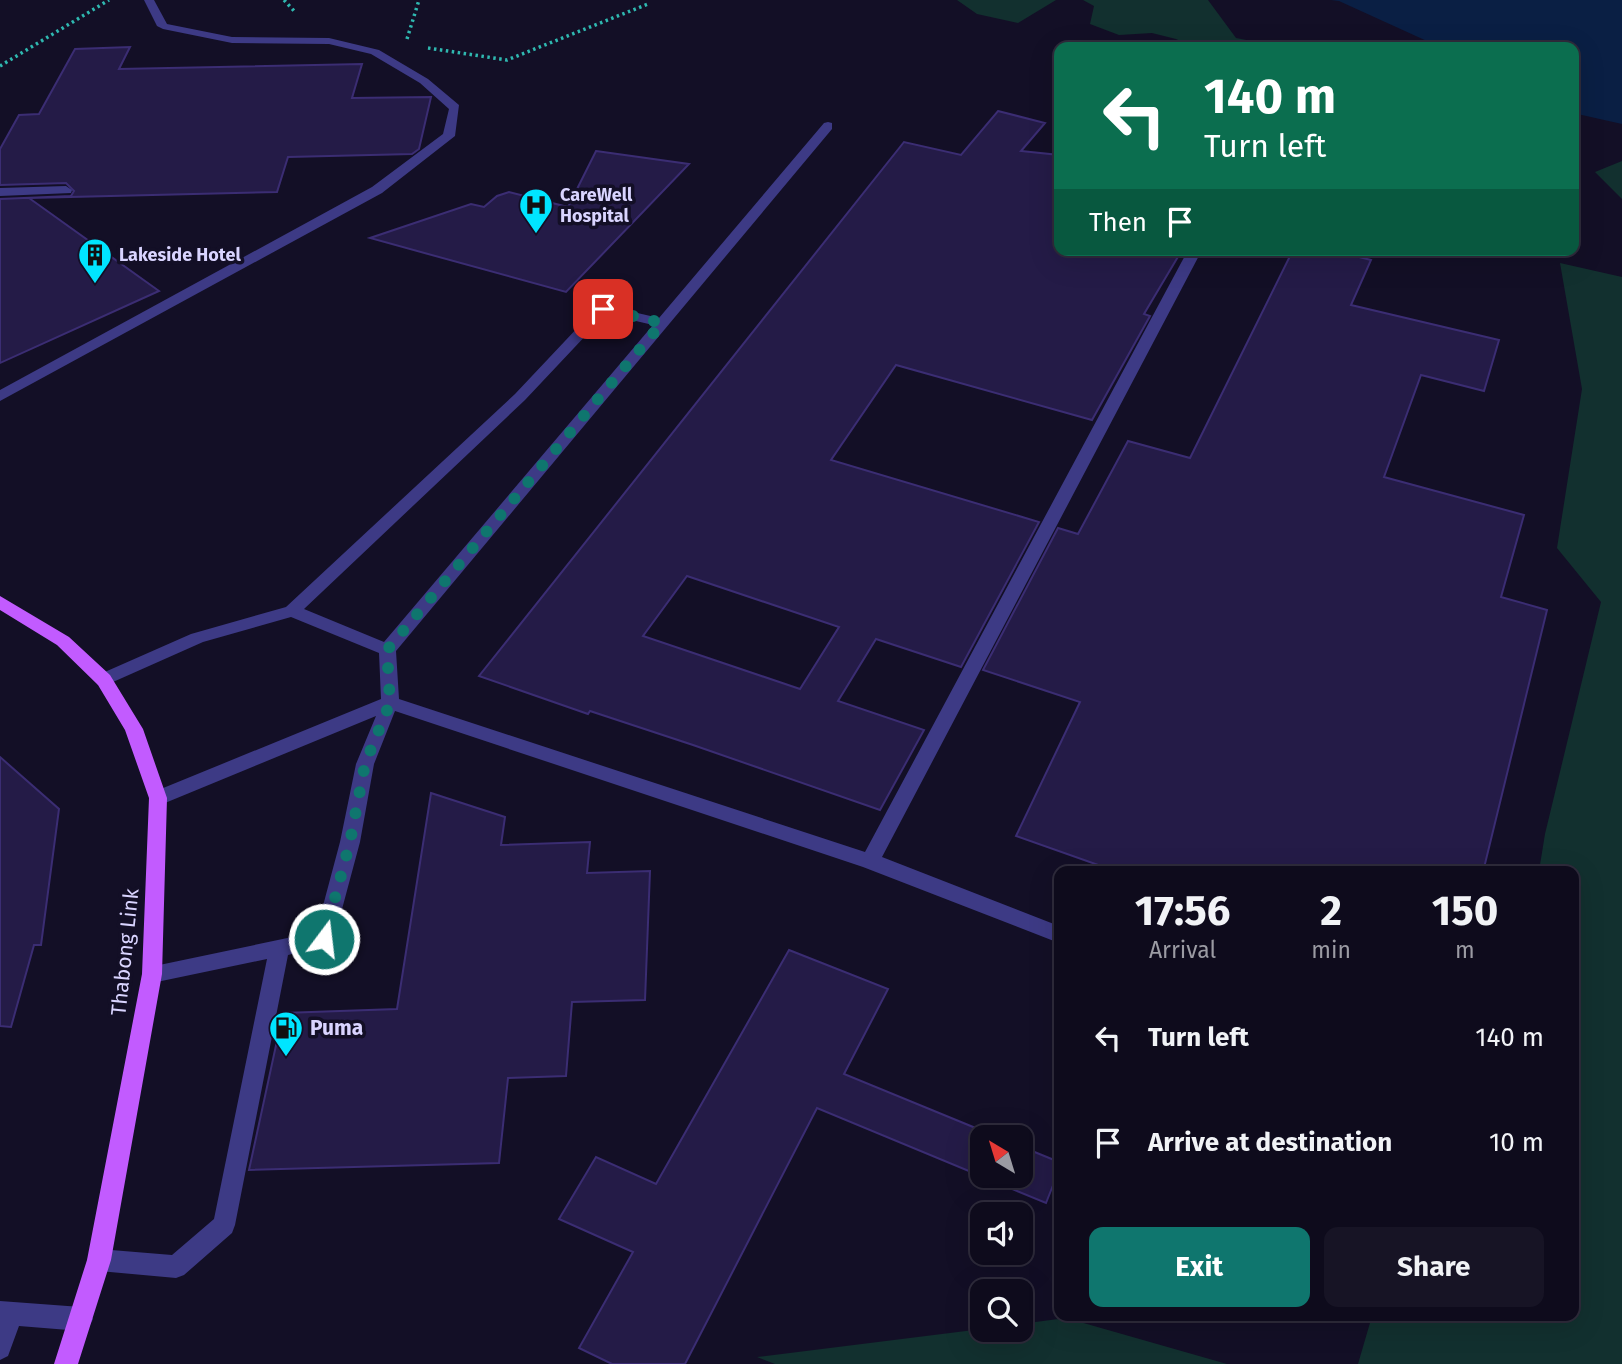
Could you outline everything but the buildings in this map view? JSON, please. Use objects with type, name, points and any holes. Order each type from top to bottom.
[{"type":"main road","name":"Thabong Link","points":[[0,602],[63,641],[104,680],[134,729],[158,798],[152,974],[99,1260],[66,1364]]},
{"type":"street","points":[[0,396],[377,190],[449,136],[455,108],[424,81],[375,52],[329,41],[232,40],[163,26],[149,0]]},
{"type":"street","points":[[152,974],[324,939],[350,842],[365,764],[390,703],[387,650],[828,126]]},
{"type":"street","points":[[0,192],[66,190]]},
{"type":"street","points":[[870,861],[1192,256]]},
{"type":"street","points":[[104,680],[197,638],[292,611],[520,397],[603,309],[662,323]]},
{"type":"street","points":[[292,611],[387,650]]},
{"type":"street","points":[[158,798],[390,703],[870,861],[1054,933]]},
{"type":"street","points":[[99,1260],[176,1268],[224,1225],[279,949]]},
{"type":"street","points":[[0,1348],[6,1313],[81,1319]]},
{"type":"path","points":[[0,65],[109,0]]},
{"type":"path","points":[[405,44],[419,0]]},
{"type":"path","points":[[417,46],[507,60],[648,5]]},
{"type":"green space","points":[[957,0],[1056,0],[1018,23],[977,14]]},
{"type":"green space","points":[[1083,0],[1208,0],[1236,38],[1256,42],[1182,42],[1152,33],[1119,35],[1090,24],[1094,6]]},
{"type":"green space","points":[[1622,161],[1622,199],[1595,172]]},
{"type":"green space","points":[[1560,263],[1622,277],[1622,1364],[1358,1364],[1371,1321],[1579,1321],[1579,866],[1540,866],[1545,834],[1601,602],[1557,548],[1582,389]]},
{"type":"green space","points":[[1054,1320],[1076,1321],[1227,1364],[775,1364],[757,1357],[970,1330],[970,1342],[1033,1342],[1033,1322]]},
{"type":"water","points":[[1331,0],[1622,0],[1622,124],[1579,114],[1579,42],[1429,42],[1339,1]]},
{"type":"place","name":"CareWell Hospital","points":[[536,235]]},
{"type":"place","name":"Lakeside Hotel","points":[[95,285]]},
{"type":"place","name":"Puma","points":[[286,1058]]},
{"type":"route","points":[[324,939],[350,842],[365,764],[390,703],[387,650],[662,323],[603,309]]}]
